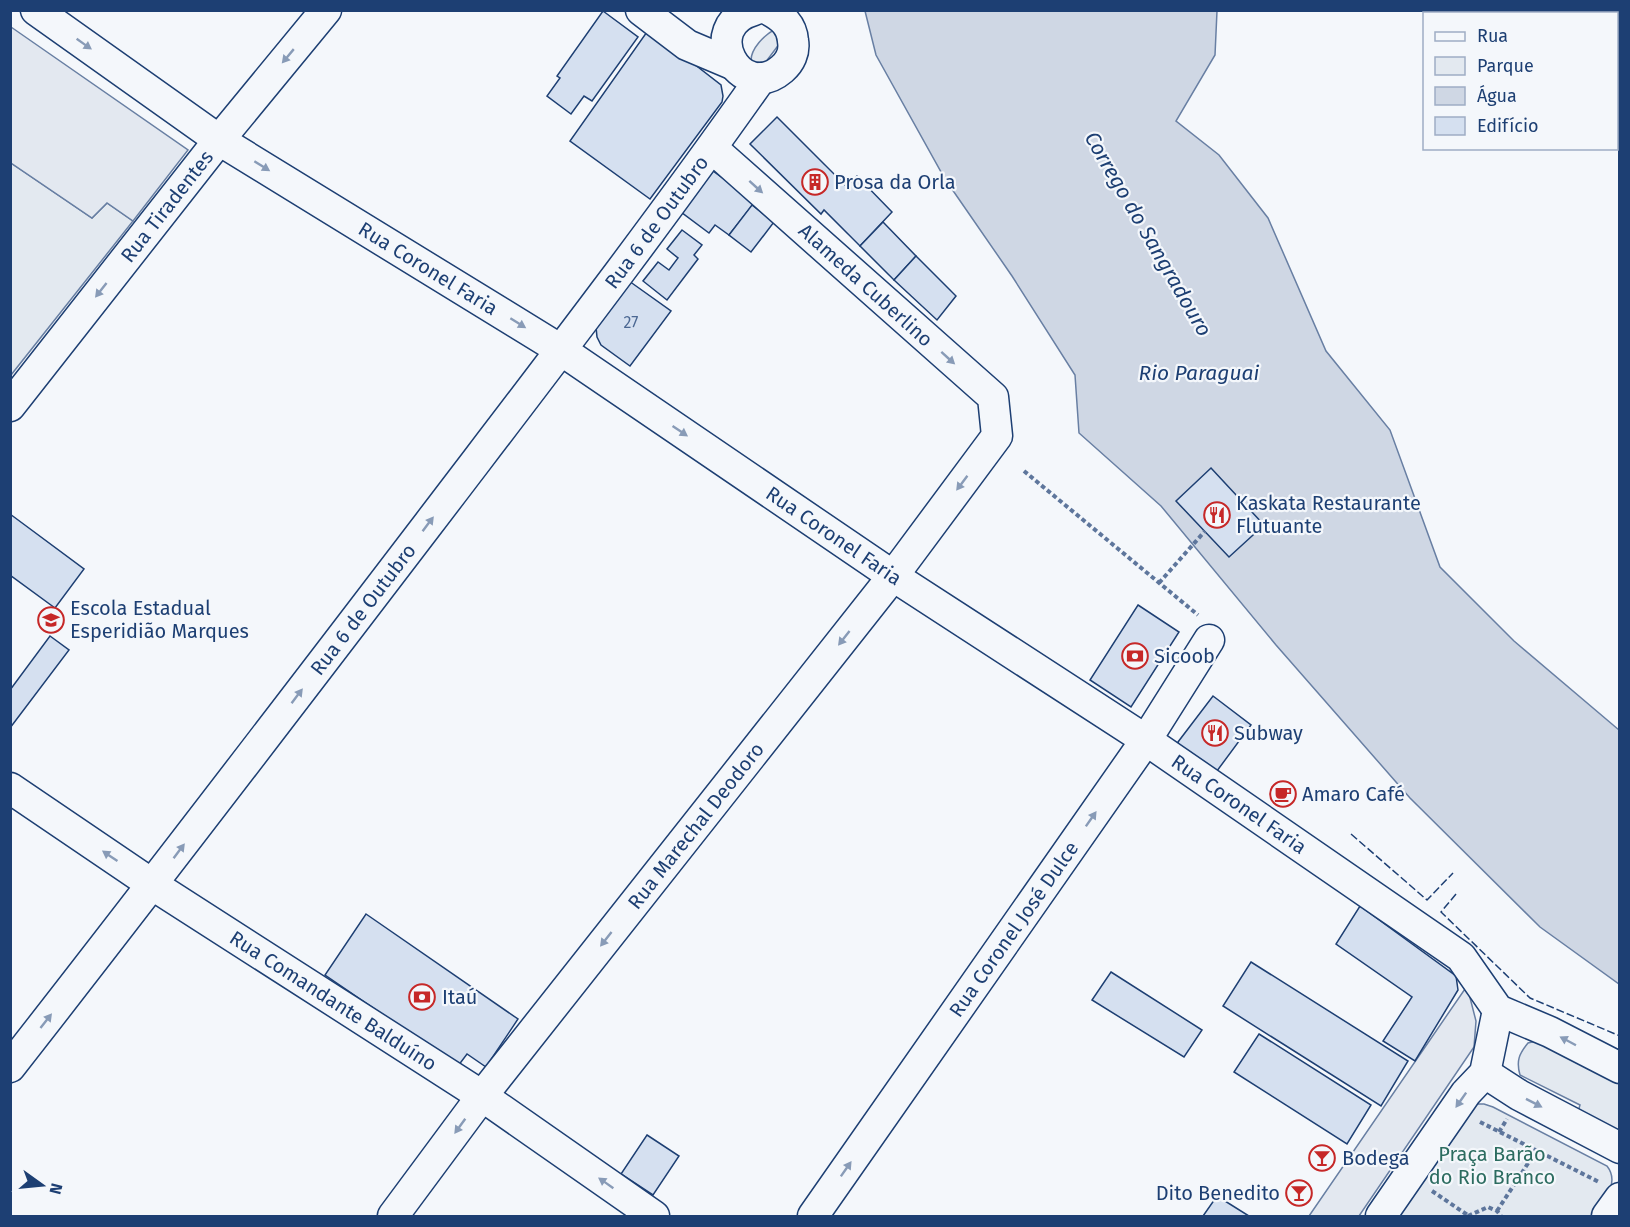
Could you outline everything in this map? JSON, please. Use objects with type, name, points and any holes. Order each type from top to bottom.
[{"type":"street","name":"Rua Coronel Faria","points":[[36,10],[219,140],[561,350],[893,576],[1146,740],[1461,957],[1498,1010]]},
{"type":"street","name":"Rua Tiradentes","points":[[10,405],[219,140],[326,10]]},
{"type":"street","points":[[641,10],[687,45],[732,64],[741,72],[761,78],[771,76],[788,63],[794,43],[788,24],[779,15],[769,10]]},
{"type":"street","points":[[732,64],[727,53],[726,41],[729,30],[735,20],[754,10]]},
{"type":"street","name":"Rua 6 de Outubro","points":[[10,1067],[153,885],[561,350],[712,148],[761,78]]},
{"type":"street","name":"Alameda Cuberlino","points":[[712,148],[993,398],[997,436]]},
{"type":"street","name":"Rua Marechal Deodoro","points":[[393,1216],[482,1096],[893,576],[997,436]]},
{"type":"street","name":"Rua Coronel José Dulce","points":[[813,1216],[1146,740],[1209,640]]},
{"type":"street","name":"Rua Comandante Balduíno","points":[[10,788],[153,885],[482,1096],[654,1216]]},
{"type":"street","points":[[1381,1216],[1466,1093],[1485,1073],[1498,1010],[1550,1032],[1620,1068]]},
{"type":"street","points":[[1485,1073],[1519,1095],[1620,1148]]},
{"type":"path","points":[[1024,471],[1211,625],[1209,640]]},
{"type":"path","points":[[1159,583],[1205,531]]},
{"type":"path","points":[[1499,1132],[1509,1115]]},
{"type":"path","points":[[1476,1120],[1600,1183],[1607,1202]]},
{"type":"path","points":[[1497,1211],[1536,1151]]},
{"type":"path","points":[[1429,1189],[1469,1216],[1488,1207],[1497,1211],[1501,1216]]},
{"type":"green space","points":[[776,29],[780,43],[765,63],[751,62],[753,52],[759,42]]},
{"type":"green space","points":[[11,163],[92,218],[107,203],[133,221],[11,375]]},
{"type":"green space","points":[[1536,1041],[1619,1081],[1619,1138],[1578,1112],[1580,1105],[1520,1075],[1518,1062],[1520,1054],[1528,1043]]},
{"type":"green space","name":"Praça Barão do Rio Branco","points":[[1477,1104],[1493,1107],[1607,1166],[1611,1173],[1611,1186],[1605,1199],[1592,1216],[1395,1216],[1472,1106]]},
{"type":"shaded area","points":[[11,27],[188,150],[133,221],[107,203],[92,218],[11,163]]},
{"type":"shaded area","points":[[1467,986],[1476,1021],[1474,1047],[1359,1216],[1309,1216]]},
{"type":"water","name":"Rio Paraguai","points":[[865,11],[1217,11],[1215,55],[1176,121],[1219,155],[1268,218],[1326,351],[1390,430],[1440,567],[1514,641],[1619,730],[1619,984],[1540,927],[1410,798],[1276,645],[1161,506],[1079,433],[1075,375],[1012,276],[945,179],[876,55]]},
{"type":"building","points":[[603,11],[638,37],[592,101],[584,96],[571,114],[547,96],[560,78],[557,76]]},
{"type":"building","points":[[649,29],[721,85],[723,96],[722,102],[650,199],[570,141]]},
{"type":"building","name":"Prosa da Orla","points":[[777,117],[847,187],[857,176],[892,212],[860,246],[824,210],[821,214],[750,144]]},
{"type":"building","points":[[713,171],[755,202],[729,235],[715,225],[709,233],[681,212]]},
{"type":"building","points":[[752,205],[774,222],[751,252],[729,235]]},
{"type":"building","points":[[883,222],[916,256],[894,280],[860,246]]},
{"type":"building","points":[[682,230],[702,245],[694,255],[698,259],[667,300],[643,281],[658,262],[669,270],[678,258],[667,249]]},
{"type":"building","points":[[916,256],[956,296],[937,320],[894,280]]},
{"type":"building","points":[[629,281],[671,311],[630,366],[601,345],[596,327]]},
{"type":"building","points":[[1211,468],[1264,525],[1229,557],[1176,501]]},
{"type":"building","points":[[10,514],[84,569],[55,608],[10,575]]},
{"type":"building","name":"Sicoob","points":[[1138,605],[1179,632],[1131,707],[1090,680]]},
{"type":"building","points":[[50,636],[69,650],[10,728],[10,690]]},
{"type":"building","name":"Subway","points":[[1213,696],[1251,725],[1211,779],[1182,757],[1178,742]]},
{"type":"building","points":[[1360,906],[1456,976],[1458,990],[1415,1061],[1383,1041],[1412,997],[1336,944]]},
{"type":"building","name":"Itaú","points":[[366,914],[518,1019],[486,1067],[467,1054],[458,1066],[325,975]]},
{"type":"building","points":[[1251,962],[1408,1061],[1381,1106],[1223,1006]]},
{"type":"building","points":[[1111,972],[1202,1030],[1184,1057],[1092,1000]]},
{"type":"building","points":[[1259,1034],[1371,1105],[1347,1144],[1234,1072]]},
{"type":"building","points":[[647,1135],[679,1156],[653,1195],[621,1174]]},
{"type":"building","points":[[1217,1196],[1249,1216],[1203,1216]]},
{"type":"fence","points":[[1351,834],[1427,900],[1453,873]]},
{"type":"fence","points":[[1456,894],[1441,912],[1530,998],[1620,1036]]},
{"type":"place","name":"Prosa da Orla","points":[[815,182]]},
{"type":"place","name":"Kaskata Restaurante Flutuante","points":[[1217,515]]},
{"type":"place","name":"Escola Estadual Esperidião Marques","points":[[51,620]]},
{"type":"place","name":"Sicoob","points":[[1135,656]]},
{"type":"place","name":"Subway","points":[[1215,733]]},
{"type":"place","name":"Amaro Café","points":[[1283,794]]},
{"type":"place","name":"Itaú","points":[[422,997]]},
{"type":"place","name":"Bodega","points":[[1322,1158]]},
{"type":"place","name":"Dito Benedito","points":[[1299,1193]]},
{"type":"water label","name":"Corrego do Sangradouro","points":[[1148,234]]}]
